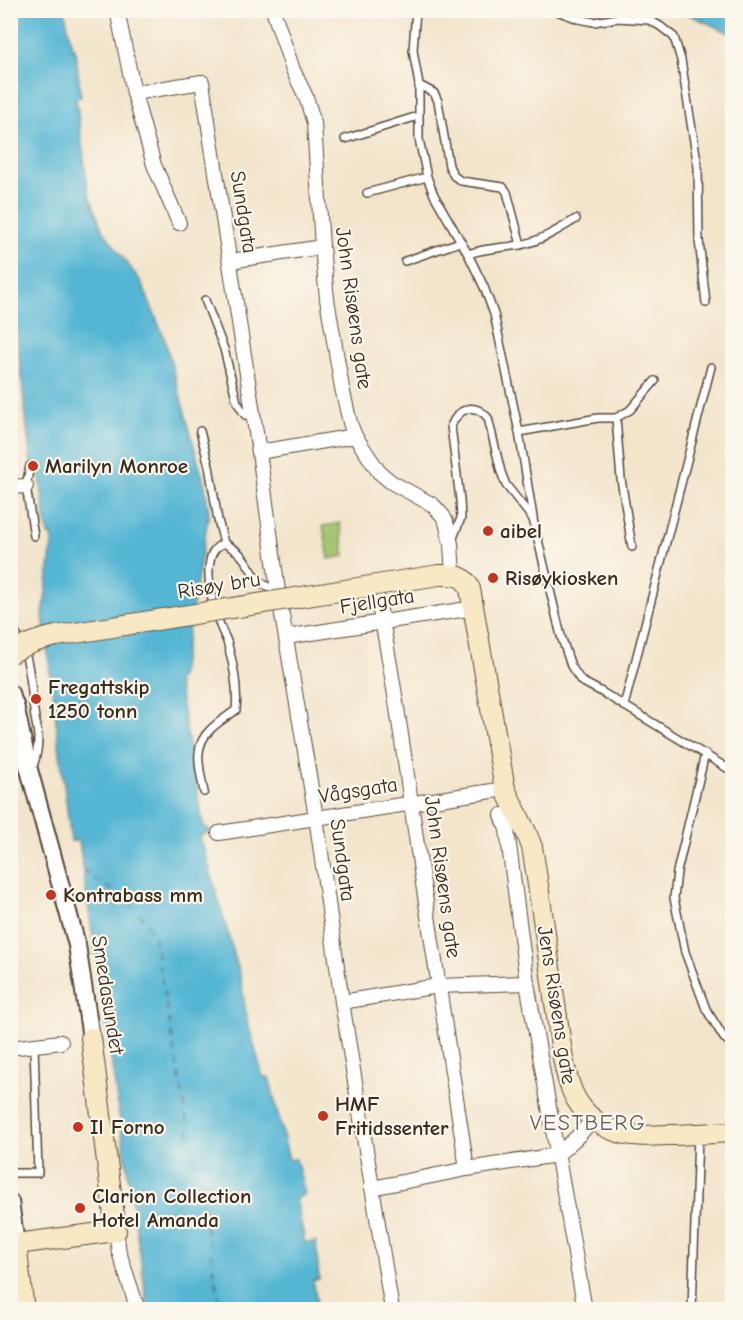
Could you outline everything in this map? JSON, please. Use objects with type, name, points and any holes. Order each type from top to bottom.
[{"type":"main road","points":[[446,575],[463,578],[468,585],[474,608],[505,789],[532,847],[562,1052],[571,1088],[583,1110],[612,1130],[632,1135],[732,1132]]},
{"type":"main road","name":"Risøy bru","points":[[10,654],[32,642],[56,636],[446,575]]},
{"type":"main road","name":"Smedasundet","points":[[91,1038],[116,1231]]},
{"type":"main road","points":[[24,1310],[16,1244],[116,1231]]},
{"type":"street","points":[[117,10],[134,93],[154,165],[178,223]]},
{"type":"street","name":"John Risøens gate","points":[[273,10],[314,123],[327,299],[350,423],[355,436],[378,472],[391,482],[433,505],[446,522],[451,544],[446,575]]},
{"type":"street","name":"Sundgata","points":[[134,93],[202,82],[260,452],[278,591],[316,818],[342,1002],[392,1310]]},
{"type":"street","points":[[231,261],[322,247]]},
{"type":"street","points":[[260,452],[355,436]]},
{"type":"street","points":[[10,487],[26,486]]},
{"type":"street","name":"John Risøens gate","points":[[376,591],[467,1169]]},
{"type":"street","name":"Fjellgata","points":[[286,637],[474,608]]},
{"type":"street","name":"Smedasundet","points":[[10,693],[15,705],[22,746],[77,945],[91,1038]]},
{"type":"street","name":"Vågsgata","points":[[219,833],[505,789]]},
{"type":"street","name":"Jens Risøens gate","points":[[502,814],[507,830],[527,983],[585,1310]]},
{"type":"street","points":[[342,1002],[438,986],[527,983]]},
{"type":"street","points":[[10,1048],[61,1042]]},
{"type":"street","points":[[372,1188],[467,1169],[557,1155],[594,1119]]},
{"type":"street","points":[[10,1202],[16,1244]]},
{"type":"street","name":"Smedasundet","points":[[116,1231],[119,1251],[138,1310]]},
{"type":"lane","points":[[416,10],[413,50],[419,85],[419,139],[427,177],[434,195],[468,254],[494,314],[519,432],[533,519],[561,636],[571,666],[581,681],[732,771]]},
{"type":"lane","points":[[554,10],[594,22],[618,18],[649,20],[674,37],[681,60],[698,167],[699,240],[706,303]]},
{"type":"lane","points":[[419,85],[434,93],[438,101],[449,166],[454,176],[461,181],[503,187],[507,192],[521,244]]},
{"type":"lane","points":[[345,139],[418,116]]},
{"type":"lane","points":[[367,193],[427,177]]},
{"type":"lane","points":[[468,254],[546,237],[576,219]]},
{"type":"lane","points":[[405,261],[460,242]]},
{"type":"lane","points":[[205,300],[225,349],[237,402],[245,415],[254,416]]},
{"type":"lane","points":[[624,705],[711,367]]},
{"type":"lane","points":[[519,432],[598,418],[616,418],[630,410],[655,381]]},
{"type":"lane","points":[[451,544],[461,518],[451,426],[454,418],[466,410],[474,408],[483,412],[488,418],[506,485],[533,519]]},
{"type":"lane","points":[[616,418],[621,479],[632,547]]},
{"type":"lane","points":[[200,431],[224,543],[239,553],[259,581],[266,587],[278,591]]},
{"type":"lane","points":[[30,466],[26,486],[34,536]]},
{"type":"lane","points":[[204,792],[198,757],[201,739],[211,728],[236,710],[237,695],[228,643],[221,630],[208,585],[210,558],[214,549],[224,543]]},
{"type":"lane","points":[[10,628],[17,634],[27,661],[38,738],[30,775]]},
{"type":"lane","points":[[705,754],[676,872],[674,898],[685,952],[706,1009],[724,1038],[732,1044]]},
{"type":"lane","points":[[10,1173],[38,1173],[34,1045]]},
{"type":"lane","points":[[692,1310],[698,1134]]},
{"type":"green space","points":[[340,523],[345,556],[329,559],[323,526]]},
{"type":"water","points":[[11,11],[65,11],[72,49],[75,48],[81,97],[76,98],[88,191],[102,229],[141,282],[164,337],[205,486],[209,513],[180,678],[177,679],[203,825],[211,831],[200,836],[240,975],[247,1020],[263,1077],[269,1077],[289,1160],[296,1159],[305,1194],[296,1199],[305,1243],[316,1242],[319,1279],[313,1281],[318,1309],[148,1309],[79,841],[71,841],[43,616],[53,536],[48,535],[38,463],[31,463],[11,282]]},
{"type":"water","points":[[681,11],[732,11],[732,34]]},
{"type":"ferry route","points":[[83,870],[123,898],[143,917],[154,936],[221,1310]]},
{"type":"place","name":"Marilyn Monroe","points":[[33,466]]},
{"type":"place","name":"aibel","points":[[488,531]]},
{"type":"place","name":"Risøykiosken","points":[[493,578]]},
{"type":"place","name":"Fregattskip 1250 tonn","points":[[36,699]]},
{"type":"place","name":"Kontrabass mm","points":[[51,895]]},
{"type":"place","name":"HMF Fritidssenter","points":[[323,1116]]},
{"type":"place","name":"Il Forno","points":[[78,1127]]},
{"type":"place","name":"Clarion Collection Hotel Amanda","points":[[80,1208]]},
{"type":"district","name":"VESTBERG","points":[[588,1123]]}]
